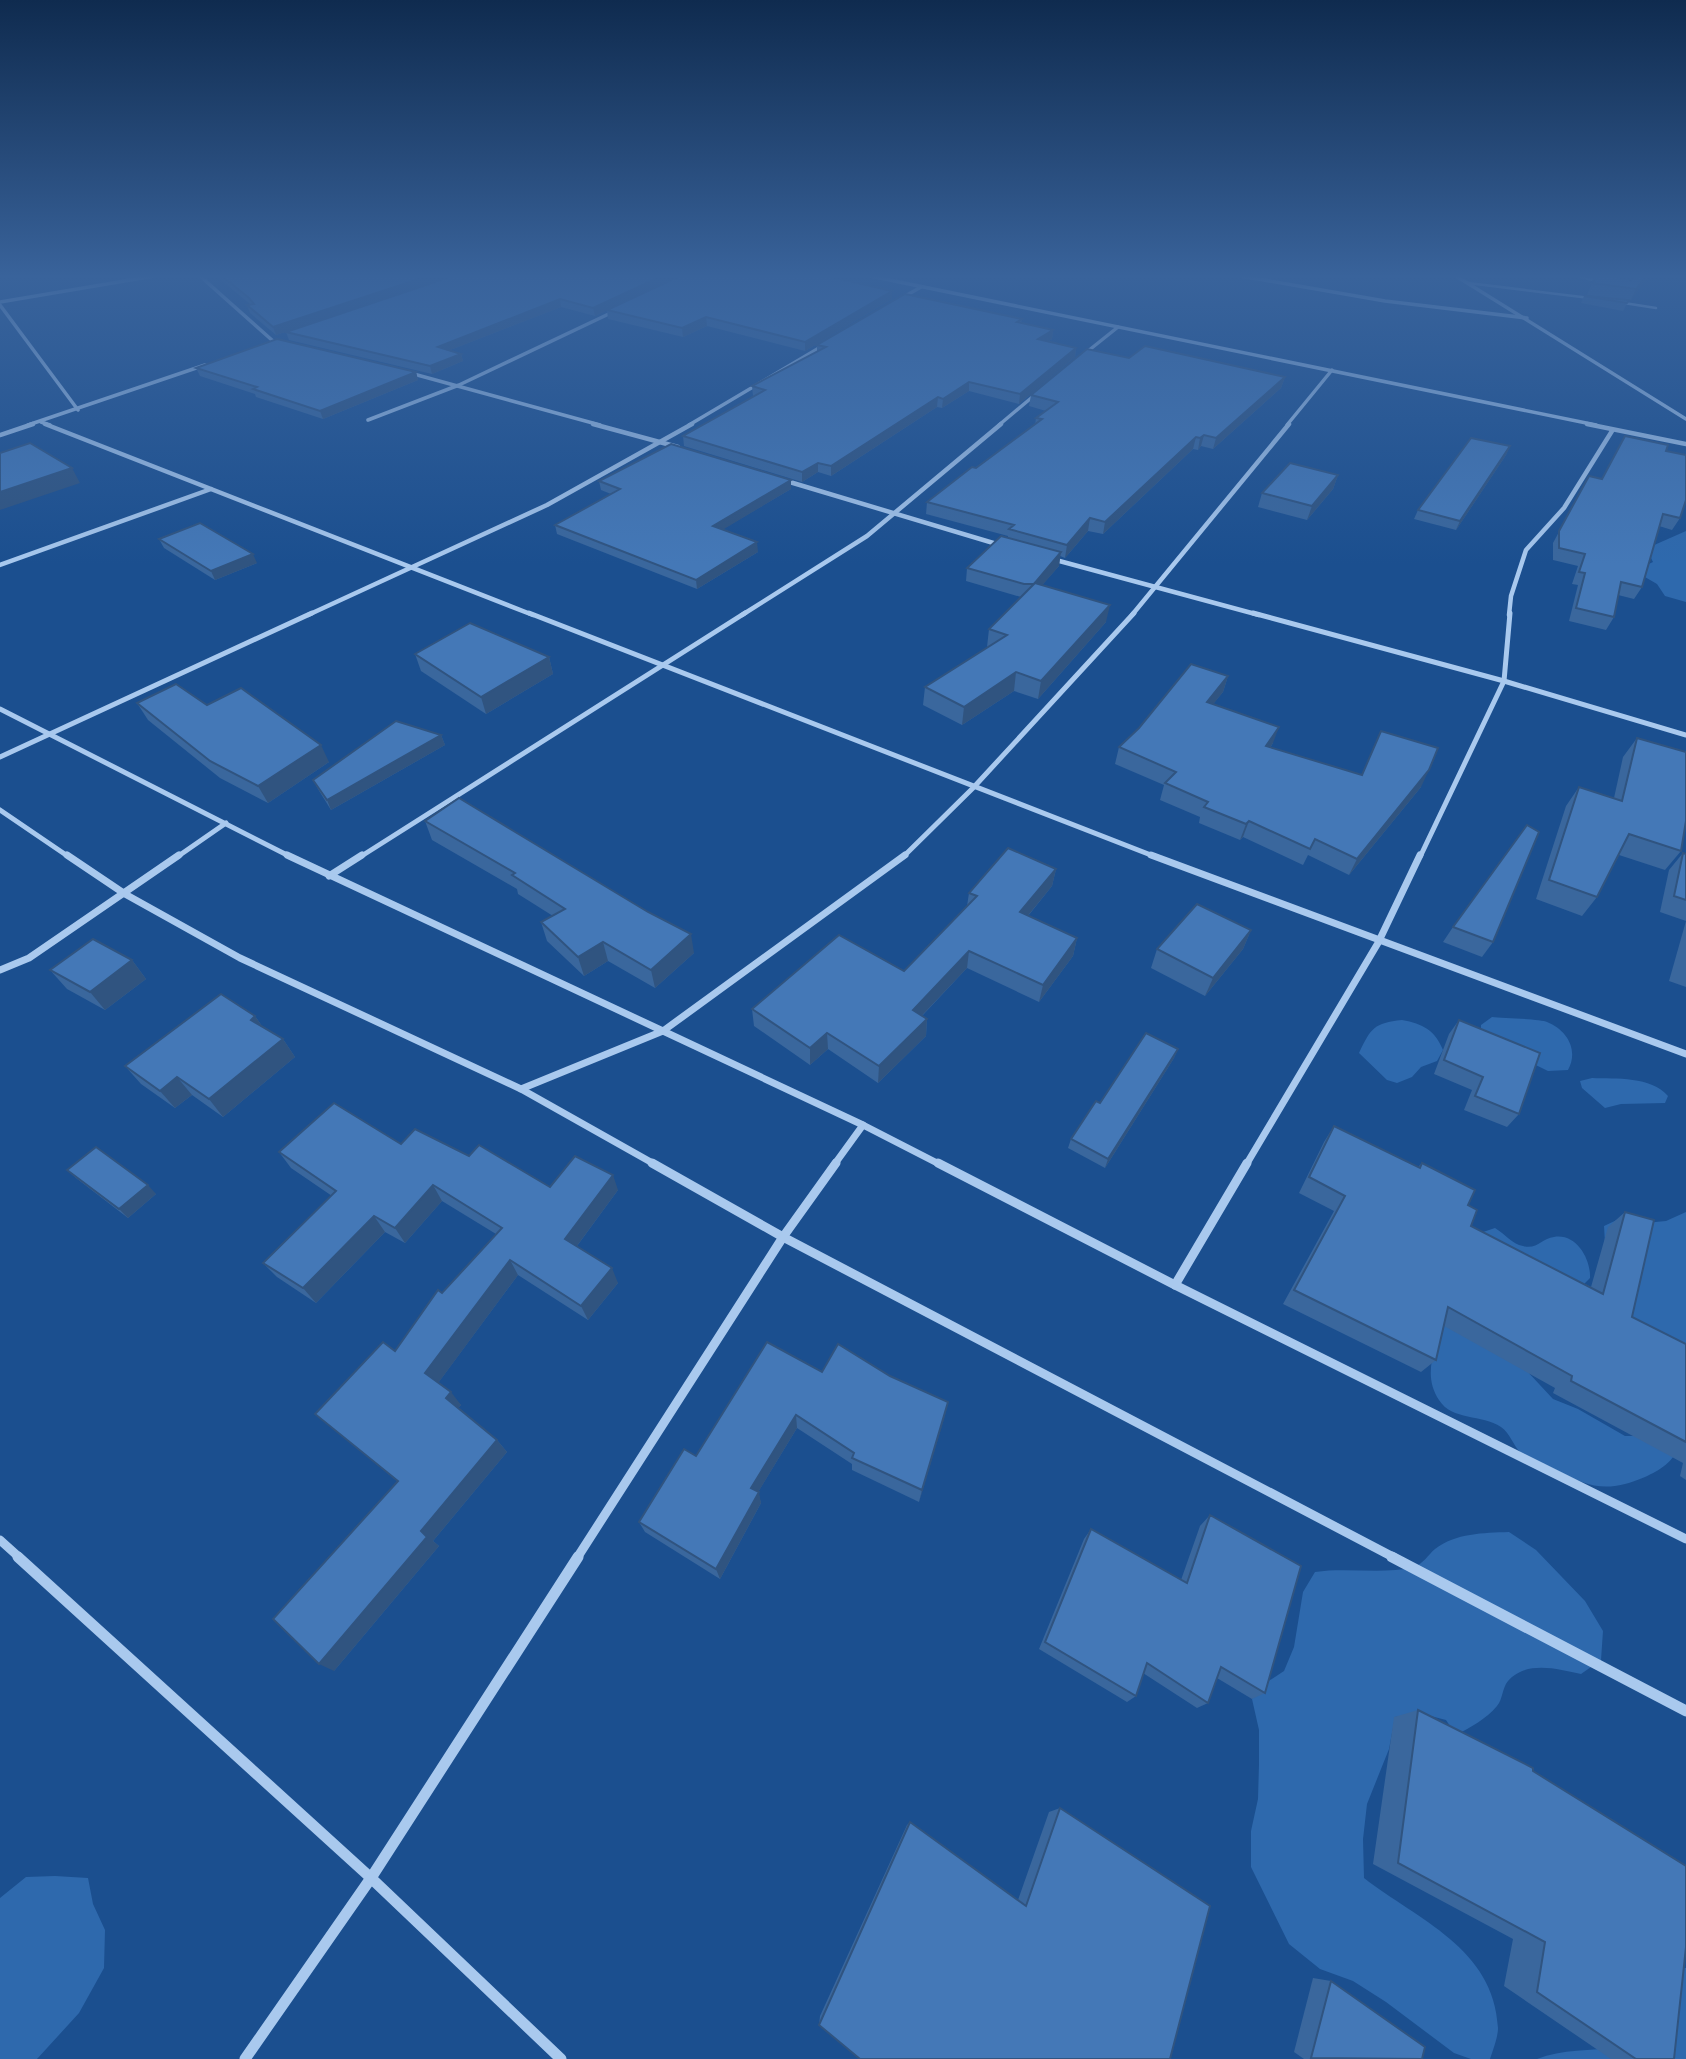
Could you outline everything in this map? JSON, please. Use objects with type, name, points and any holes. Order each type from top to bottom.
[{"type":"street","points":[[50,372],[78,410]]},
{"type":"street","points":[[0,435],[185,372]]},
{"type":"street","points":[[406,372],[686,450]]},
{"type":"street","points":[[368,420],[486,372]]},
{"type":"street","points":[[0,757],[547,505],[661,442],[778,372]]},
{"type":"street","points":[[521,1090],[663,1031],[908,853],[973,788],[1156,589],[1330,372]]},
{"type":"street","points":[[1342,372],[1612,431],[1686,444]]},
{"type":"street","points":[[1612,372],[1686,419]]},
{"type":"street","points":[[329,876],[867,536],[1045,386]]},
{"type":"street","points":[[41,422],[973,788],[1378,943],[1686,1054]]},
{"type":"street","points":[[1175,1285],[1378,943],[1504,681],[1511,596],[1526,550],[1564,508],[1612,431]]},
{"type":"street","points":[[775,478],[890,514],[1010,547]]},
{"type":"street","points":[[0,565],[212,489]]},
{"type":"street","points":[[1050,559],[1504,681],[1686,735]]},
{"type":"street","points":[[0,709],[329,876],[863,1125],[1175,1285],[1686,1539]]},
{"type":"street","points":[[0,810],[125,894],[240,958],[521,1090],[783,1237],[1686,1711]]},
{"type":"street","points":[[0,970],[29,958],[226,823]]},
{"type":"street","points":[[245,2059],[371,1878],[783,1237],[863,1125]]},
{"type":"street","points":[[0,1541],[371,1878],[561,2059]]},
{"type":"shaded area","points":[[1686,531],[1686,602],[1665,596],[1657,584],[1638,573],[1640,568],[1653,562],[1650,556],[1652,546]]},
{"type":"shaded area","points":[[1492,1017],[1537,1020],[1547,1022],[1560,1030],[1571,1048],[1568,1070],[1548,1071],[1481,1038],[1481,1025]]},
{"type":"shaded area","points":[[1402,1020],[1427,1029],[1436,1037],[1443,1050],[1437,1061],[1421,1067],[1412,1077],[1397,1083],[1387,1080],[1359,1053],[1374,1028]]},
{"type":"shaded area","points":[[1592,1078],[1643,1082],[1668,1096],[1665,1103],[1621,1104],[1605,1108],[1582,1088],[1580,1081]]},
{"type":"shaded area","points":[[1686,1212],[1686,1351],[1639,1342],[1605,1243],[1604,1226],[1619,1219],[1645,1223],[1666,1221]]},
{"type":"shaded area","points":[[1495,1228],[1515,1243],[1528,1247],[1554,1237],[1569,1239],[1585,1256],[1590,1278],[1584,1284],[1477,1234]]},
{"type":"shaded area","points":[[1445,1323],[1526,1370],[1553,1399],[1578,1409],[1625,1436],[1648,1436],[1686,1414],[1677,1451],[1666,1465],[1651,1474],[1609,1487],[1578,1481],[1527,1457],[1501,1427],[1452,1411],[1439,1400],[1431,1381],[1431,1371],[1434,1351]]},
{"type":"shaded area","points":[[1509,1532],[1536,1550],[1585,1601],[1603,1631],[1601,1660],[1581,1674],[1533,1668],[1515,1674],[1506,1684],[1493,1711],[1456,1735],[1446,1720],[1419,1713],[1395,1717],[1389,1749],[1367,1804],[1363,1839],[1364,1878],[1450,1939],[1468,1956],[1483,1977],[1493,2000],[1498,2032],[1490,2059],[1471,2059],[1454,2053],[1353,1981],[1320,1969],[1289,1944],[1251,1867],[1251,1831],[1258,1799],[1259,1764],[1259,1730],[1252,1699],[1261,1686],[1284,1671],[1294,1647],[1303,1592],[1315,1572],[1414,1567],[1435,1549],[1452,1540],[1470,1535]]},
{"type":"shaded area","points":[[26,1877],[88,1878],[93,1904],[105,1930],[104,1968],[79,2013],[37,2059],[0,2059],[0,1898]]},
{"type":"shaded area","points":[[1666,1967],[1686,1968],[1686,2059],[1537,2059],[1566,2052],[1618,2047]]},
{"type":"building","points":[[209,372],[416,372],[320,411],[253,389],[257,387]]},
{"type":"building","points":[[778,372],[1047,372],[1020,394],[969,382],[943,399],[938,397],[831,466],[818,463],[802,472],[683,436],[765,390],[752,386]]},
{"type":"building","points":[[1059,372],[1263,372],[1285,377],[1216,438],[1204,435],[1196,437],[1105,522],[1090,518],[1067,545],[1009,529],[1014,525],[927,502],[1042,419],[1036,418],[1058,402],[1031,395]]},
{"type":"building","points":[[1625,436],[1668,445],[1666,451],[1686,455],[1686,500],[1680,518],[1663,514],[1642,587],[1621,582],[1614,617],[1576,608],[1585,573],[1579,572],[1585,554],[1559,548],[1559,531],[1589,476],[1602,479]]},
{"type":"building","points":[[1471,438],[1510,446],[1460,521],[1418,510]]},
{"type":"building","points":[[30,443],[72,468],[0,492],[0,453]]},
{"type":"building","points":[[671,444],[791,480],[713,526],[757,542],[696,580],[555,525],[620,489],[599,481]]},
{"type":"building","points":[[1290,463],[1338,475],[1312,506],[1262,493]]},
{"type":"building","points":[[200,523],[253,554],[211,571],[159,539]]},
{"type":"building","points":[[1001,536],[1061,552],[1034,584],[1024,584],[967,568]]},
{"type":"building","points":[[1035,583],[1110,605],[1041,681],[1016,672],[964,707],[925,687],[1007,635],[989,629]]},
{"type":"building","points":[[470,623],[549,657],[481,697],[415,654]]},
{"type":"building","points":[[1191,664],[1228,676],[1207,702],[1279,727],[1266,746],[1362,775],[1381,731],[1438,748],[1429,770],[1357,859],[1315,839],[1310,849],[1249,821],[1246,824],[1204,807],[1208,802],[1165,783],[1176,772],[1119,747],[1139,728]]},
{"type":"building","points":[[176,684],[207,705],[241,688],[321,745],[258,786],[210,761],[137,703]]},
{"type":"building","points":[[396,721],[441,735],[327,800],[313,780]]},
{"type":"building","points":[[1637,738],[1686,752],[1686,821],[1681,851],[1629,834],[1597,897],[1549,880],[1579,787],[1622,801]]},
{"type":"building","points":[[459,798],[648,912],[691,934],[651,970],[603,942],[578,957],[541,922],[565,909],[512,875],[515,873],[425,821]]},
{"type":"building","points":[[1527,825],[1539,832],[1493,942],[1453,927]]},
{"type":"building","points":[[1008,848],[1056,869],[1020,912],[1077,938],[1043,985],[969,951],[913,1010],[927,1019],[879,1066],[827,1033],[810,1048],[752,1009],[839,935],[904,971],[977,896],[969,893]]},
{"type":"building","points":[[1683,853],[1686,854],[1686,900],[1674,896]]},
{"type":"building","points":[[1197,904],[1251,930],[1213,978],[1157,949]]},
{"type":"building","points":[[93,939],[132,960],[90,992],[50,970]]},
{"type":"building","points":[[221,994],[255,1016],[251,1020],[283,1039],[209,1099],[177,1077],[160,1091],[125,1066]]},
{"type":"building","points":[[1459,1020],[1540,1053],[1519,1114],[1475,1096],[1483,1077],[1444,1060]]},
{"type":"building","points":[[1146,1033],[1178,1049],[1108,1159],[1071,1139],[1096,1101],[1100,1103]]},
{"type":"building","points":[[334,1103],[401,1144],[415,1129],[469,1156],[479,1145],[550,1187],[575,1156],[613,1175],[565,1239],[612,1268],[581,1306],[510,1260],[425,1373],[451,1392],[446,1398],[497,1440],[421,1531],[427,1537],[319,1664],[273,1619],[398,1481],[315,1414],[383,1342],[395,1351],[438,1290],[442,1293],[502,1228],[433,1185],[395,1228],[374,1216],[303,1288],[263,1263],[336,1191],[279,1152]]},
{"type":"building","points":[[1334,1126],[1420,1168],[1422,1163],[1475,1190],[1468,1205],[1477,1210],[1471,1226],[1603,1294],[1625,1212],[1654,1220],[1632,1317],[1686,1344],[1686,1442],[1571,1381],[1572,1376],[1448,1307],[1436,1360],[1294,1290],[1345,1196],[1309,1177]]},
{"type":"building","points":[[96,1147],[148,1185],[119,1209],[67,1170]]},
{"type":"building","points":[[767,1342],[822,1372],[838,1344],[890,1376],[948,1402],[922,1490],[852,1458],[854,1453],[796,1415],[751,1488],[759,1492],[716,1569],[639,1522],[684,1449],[696,1456]]},
{"type":"building","points":[[1210,1515],[1301,1566],[1265,1693],[1221,1667],[1208,1703],[1147,1663],[1136,1696],[1045,1642],[1091,1529],[1187,1583]]},
{"type":"building","points":[[1418,1710],[1533,1768],[1533,1771],[1686,1866],[1686,1947],[1674,2059],[1636,2059],[1537,1992],[1545,1942],[1398,1863]]},
{"type":"building","points":[[1060,1808],[1210,1906],[1170,2059],[860,2059],[819,2025],[910,1822],[1026,1906]]},
{"type":"building","points":[[1331,1981],[1425,2047],[1422,2059],[1311,2058]]}]
